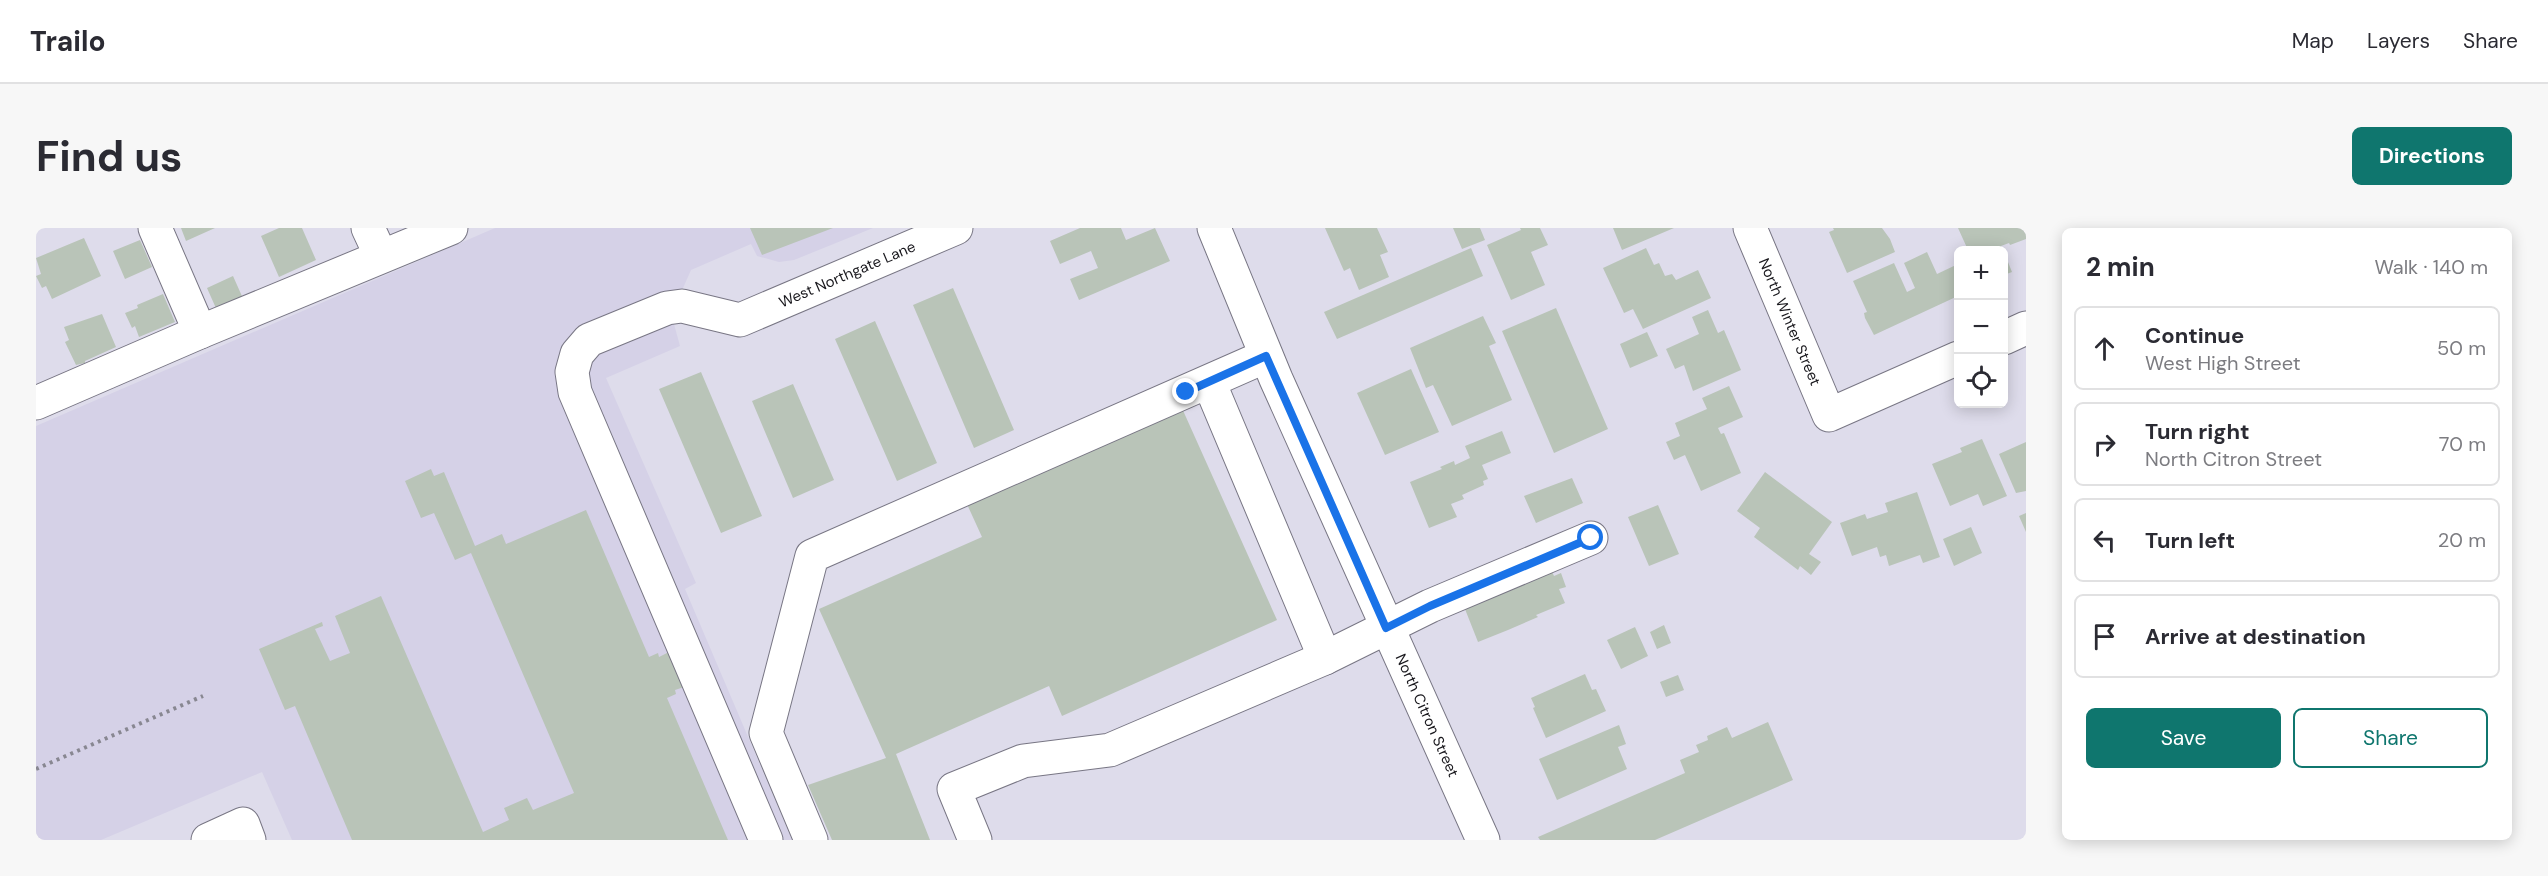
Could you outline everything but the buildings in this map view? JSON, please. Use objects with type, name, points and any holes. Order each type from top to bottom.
[{"type":"street","points":[[155,228],[200,332]]},
{"type":"street","points":[[36,404],[200,332],[374,242],[451,228]]},
{"type":"street","name":"West Northgate Lane","points":[[766,840],[575,392],[572,372],[577,354],[589,340],[667,308],[682,306],[740,320],[956,228]]},
{"type":"street","name":"North Citron Street","points":[[1214,228],[1266,356],[1483,840]]},
{"type":"street","name":"North Winter Street","points":[[1750,228],[1829,415],[1954,360]]},
{"type":"street","points":[[2008,336],[2026,328]]},
{"type":"street","points":[[811,840],[766,733],[812,556],[1266,356]]},
{"type":"street","points":[[1209,382],[1325,658]]},
{"type":"street","points":[[975,840],[954,789],[1023,761],[1110,750],[1325,658],[1430,606],[1591,538]]},
{"type":"street","points":[[208,840],[243,824],[249,840]]},
{"type":"path","points":[[36,769],[203,696]]},
{"type":"shaded area","points":[[495,228],[873,228],[794,260],[779,262],[757,256],[751,244],[691,270],[675,306],[674,324],[680,346],[606,378],[696,583],[685,589],[792,840],[292,840],[262,772],[101,840],[36,840],[36,426]]},
{"type":"route","points":[[1186,392],[1266,356],[1386,628],[1430,606],[1591,538]]}]
